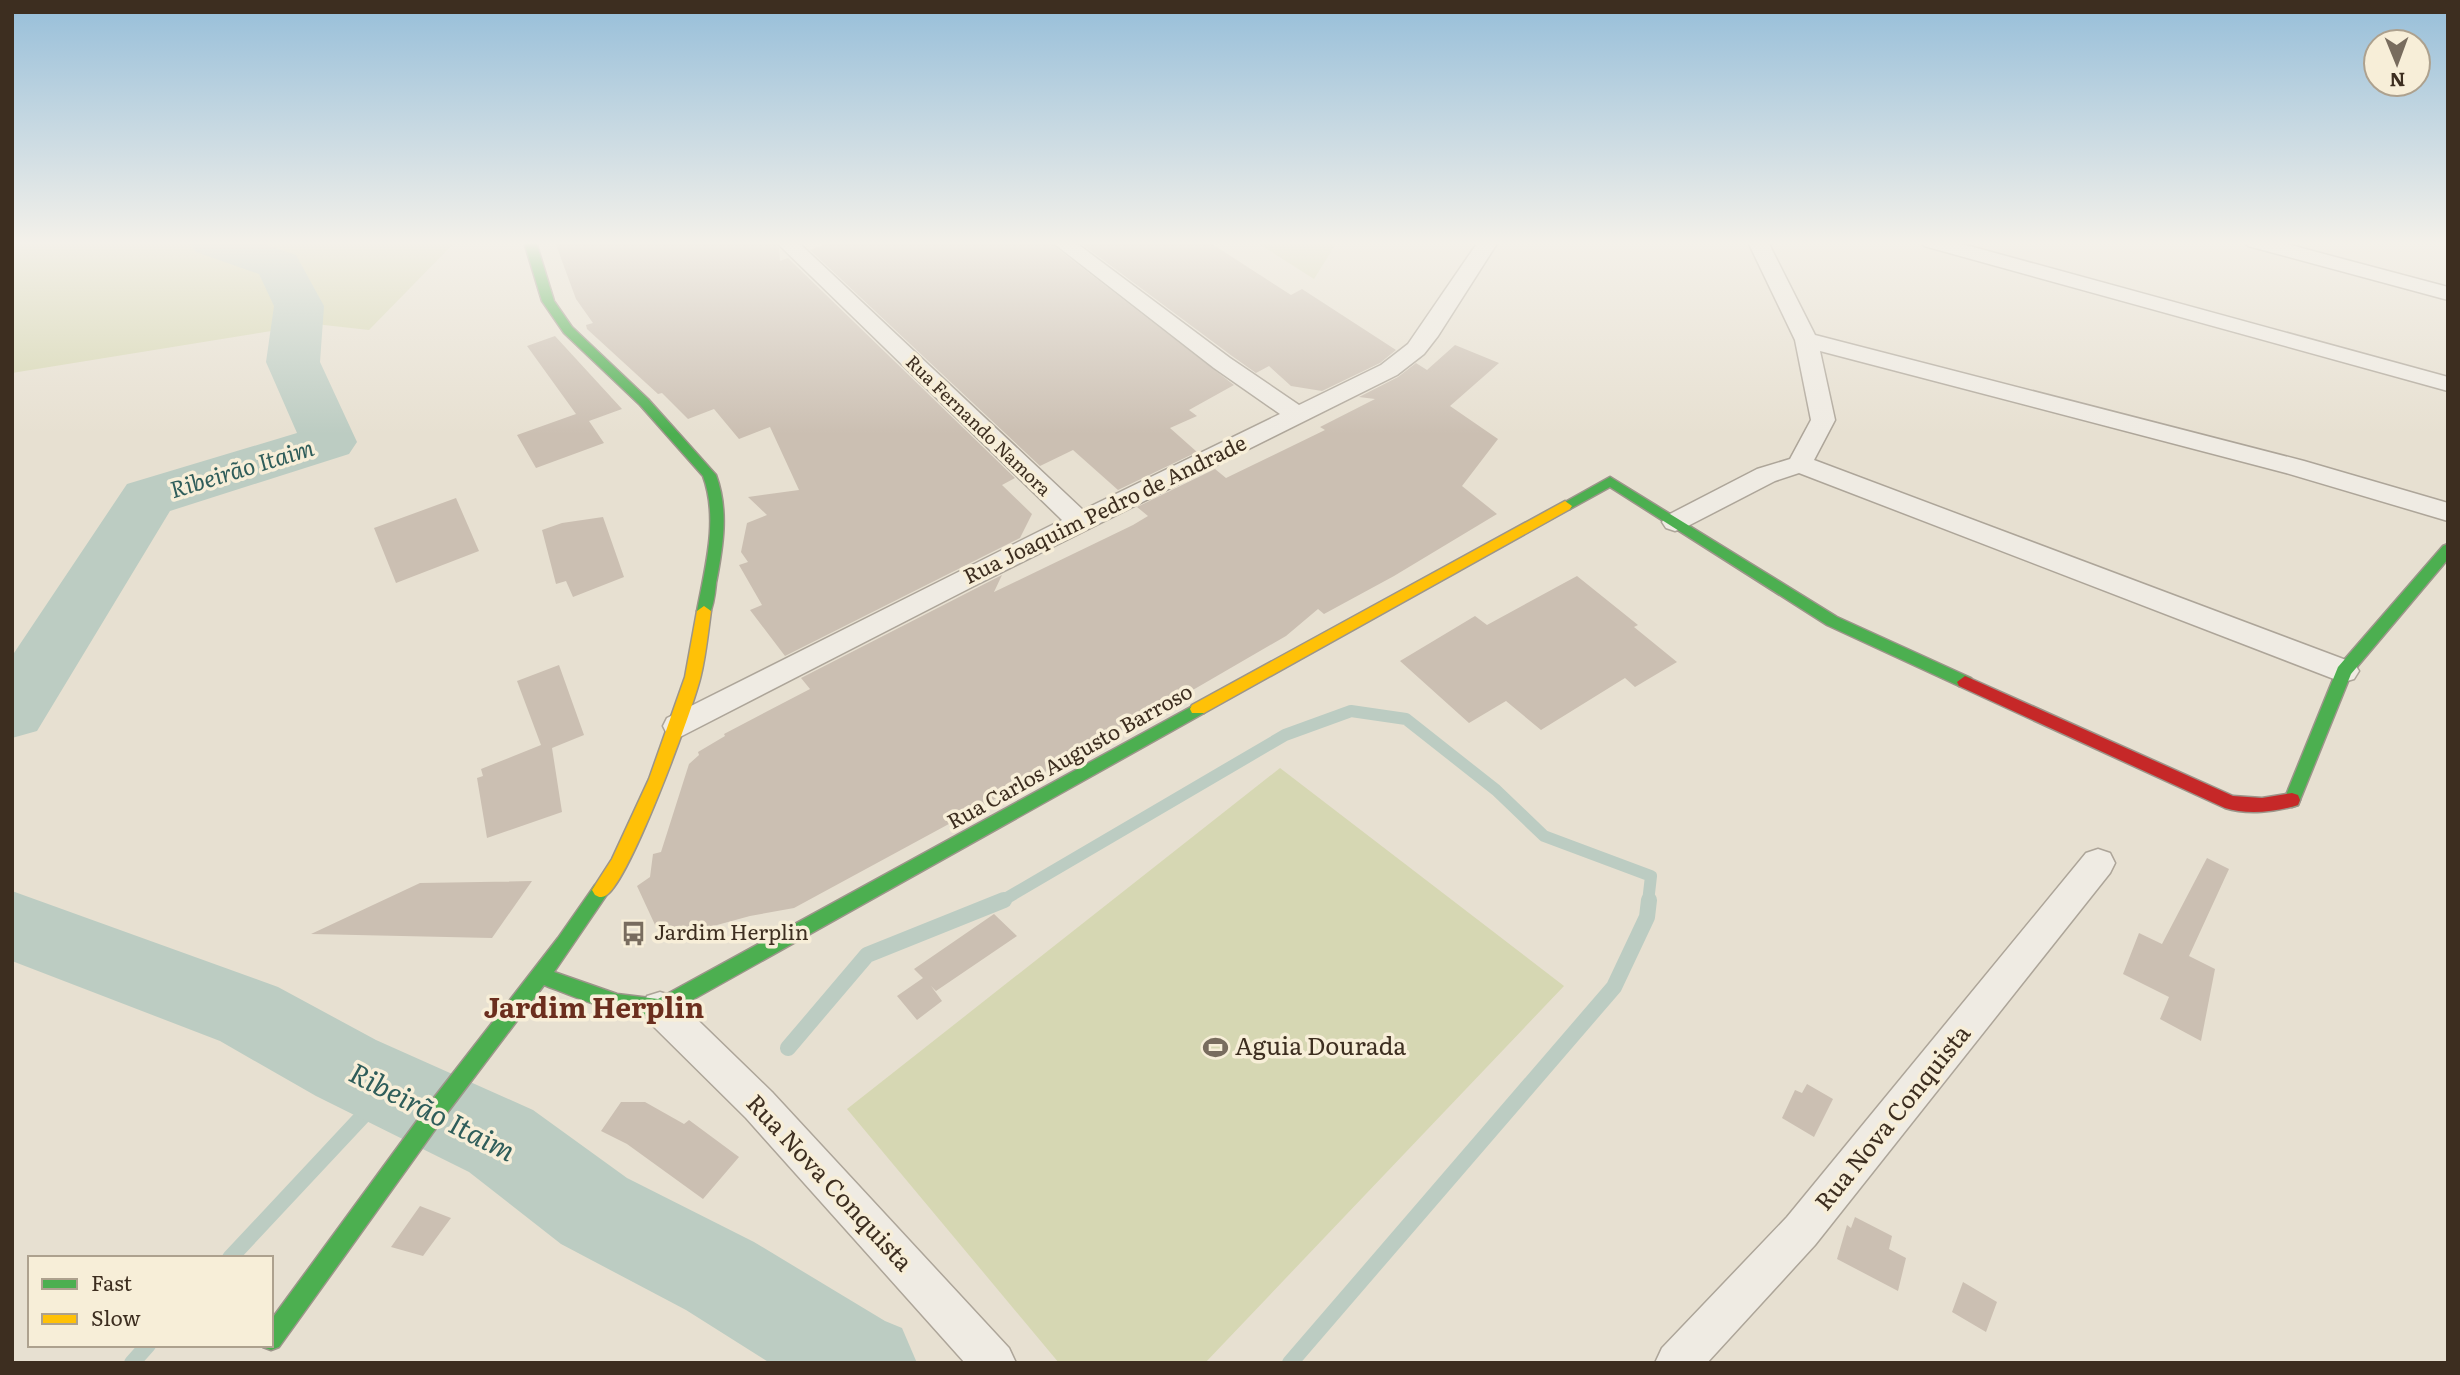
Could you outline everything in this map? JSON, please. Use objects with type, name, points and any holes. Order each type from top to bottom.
[{"type":"street","points":[[273,1336],[481,1052],[570,936],[619,863],[678,726],[693,677],[712,565],[717,500],[715,486],[709,475],[644,402],[568,330],[551,306]]},
{"type":"street","name":"Rua Fernando Namora","points":[[853,306],[1080,522]]},
{"type":"street","points":[[1147,306],[1297,415]]},
{"type":"street","name":"Rua Joaquim Pedro de Andrade","points":[[678,726],[1080,522],[1389,370],[1416,349],[1445,306]]},
{"type":"street","points":[[1789,306],[1806,340],[1823,420],[1800,464]]},
{"type":"street","points":[[2165,306],[2448,384]]},
{"type":"street","points":[[1806,340],[2295,467],[2448,512]]},
{"type":"street","points":[[1675,522],[1766,475],[1800,464],[2344,671]]},
{"type":"street","name":"Rua Carlos Augusto Barroso","points":[[660,1008],[1610,481],[1675,522]]},
{"type":"street","points":[[1675,522],[1832,621],[2231,803],[2262,805],[2291,801],[2344,671],[2448,549]]},
{"type":"street","name":"Rua Nova Conquista","points":[[1677,1363],[1801,1231],[2098,863]]},
{"type":"street","points":[[539,975],[617,1003],[660,1008]]},
{"type":"street","name":"Rua Nova Conquista","points":[[660,1008],[758,1105],[993,1363]]},
{"type":"green space","points":[[12,306],[392,306],[369,330],[315,324],[12,373]]},
{"type":"green space","name":"Aguia Dourada","points":[[1280,768],[1564,986],[1205,1363],[1059,1363],[847,1109]]},
{"type":"building","points":[[581,306],[838,306],[1015,478],[1002,485],[1032,514],[1020,538],[785,656],[750,610],[762,605],[739,565],[748,562],[741,552],[747,523],[767,515],[748,497],[799,490],[770,427],[739,439],[714,409],[688,419],[662,393],[658,394],[587,329],[586,325],[593,323]]},
{"type":"building","points":[[870,306],[1132,306],[1234,385],[1189,410],[1197,416],[1170,428],[1197,452],[1118,490],[1073,450],[1040,466]]},
{"type":"building","points":[[1165,306],[1328,306],[1396,350],[1380,363],[1322,391],[1291,386],[1269,366],[1256,373]]},
{"type":"building","points":[[555,336],[622,409],[589,421],[604,443],[536,468],[517,435],[576,414],[527,346]]},
{"type":"building","points":[[1455,345],[1499,363],[1450,406],[1498,439],[1462,486],[1497,514],[1394,576],[1324,614],[1318,609],[1286,636],[1167,705],[1165,703],[1133,724],[794,908],[750,916],[662,940],[637,886],[650,877],[653,854],[661,852],[689,764],[699,755],[698,752],[725,736],[724,734],[810,689],[801,678],[1002,575],[994,592],[1133,525],[1148,516],[1137,507],[1215,469],[1226,478],[1325,430],[1320,427],[1375,399],[1359,397],[1398,377],[1416,363],[1427,370]]},
{"type":"building","points":[[456,498],[479,551],[396,583],[374,528]]},
{"type":"building","points":[[603,517],[624,577],[573,597],[566,581],[556,584],[542,530],[562,523]]},
{"type":"building","points":[[1577,576],[1638,625],[1634,627],[1677,662],[1635,687],[1625,678],[1541,730],[1506,701],[1469,723],[1400,661],[1475,616],[1487,625]]},
{"type":"building","points":[[559,665],[584,735],[552,748],[562,812],[487,838],[477,778],[483,776],[481,769],[541,745],[517,681]]},
{"type":"building","points":[[2207,858],[2229,869],[2189,956],[2215,969],[2201,1041],[2160,1019],[2169,997],[2123,974],[2139,933],[2162,944]]},
{"type":"building","points":[[532,881],[492,938],[311,934],[420,883]]},
{"type":"building","points":[[994,914],[1017,936],[936,991],[931,986],[942,1001],[917,1020],[897,996],[923,978],[914,969]]},
{"type":"building","points":[[1807,1084],[1833,1099],[1814,1137],[1782,1118],[1795,1090],[1802,1093]]},
{"type":"building","points":[[621,1102],[645,1102],[684,1124],[689,1120],[739,1157],[703,1199],[627,1144],[601,1131]]},
{"type":"building","points":[[420,1206],[451,1218],[423,1256],[391,1247]]},
{"type":"building","points":[[1855,1217],[1892,1236],[1889,1249],[1906,1258],[1898,1291],[1837,1259],[1847,1225],[1851,1228]]},
{"type":"building","points":[[1963,1282],[1997,1302],[1986,1332],[1952,1312]]},
{"type":"waterway","name":"Ribeirão Itaim","points":[[12,712],[148,498],[329,442],[293,362],[299,306]]},
{"type":"waterway","points":[[1002,901],[1285,735],[1351,711],[1406,719],[1496,790],[1544,836],[1651,876],[1648,902]]},
{"type":"waterway","points":[[1290,1363],[1614,987],[1647,917],[1649,900]]},
{"type":"waterway","points":[[788,1048],[867,955],[1002,901]]},
{"type":"waterway","name":"Ribeirão Itaim","points":[[12,925],[123,969],[249,1014],[346,1068],[501,1141],[594,1211],[720,1276],[852,1357],[867,1363]]},
{"type":"waterway","points":[[232,1256],[389,1088]]},
{"type":"waterway","points":[[132,1363],[146,1347]]},
{"type":"traffic: fast","points":[[552,306],[568,330],[644,402],[709,475],[717,505],[717,523],[704,611]]},
{"type":"traffic: fast","points":[[1565,506],[1610,481],[1832,621],[1965,682]]},
{"type":"traffic: fast","points":[[2292,800],[2344,671],[2448,549]]},
{"type":"traffic: fast","points":[[539,975],[617,1003],[660,1008],[1198,709]]},
{"type":"traffic: fast","points":[[273,1336],[440,1106],[565,944],[601,890]]},
{"type":"traffic: slow","points":[[1198,709],[1565,506]]},
{"type":"traffic: slow","points":[[601,890],[619,863],[657,779],[693,677],[704,611]]},
{"type":"traffic: jam","points":[[1965,682],[2231,803],[2262,805],[2292,800]]},
{"type":"place","name":"Jardim Herplin","points":[[634,933]]},
{"type":"place","name":"Aguia Dourada","points":[[1215,1047]]},
{"type":"district","name":"Jardim Herplin","points":[[594,1008]]}]
